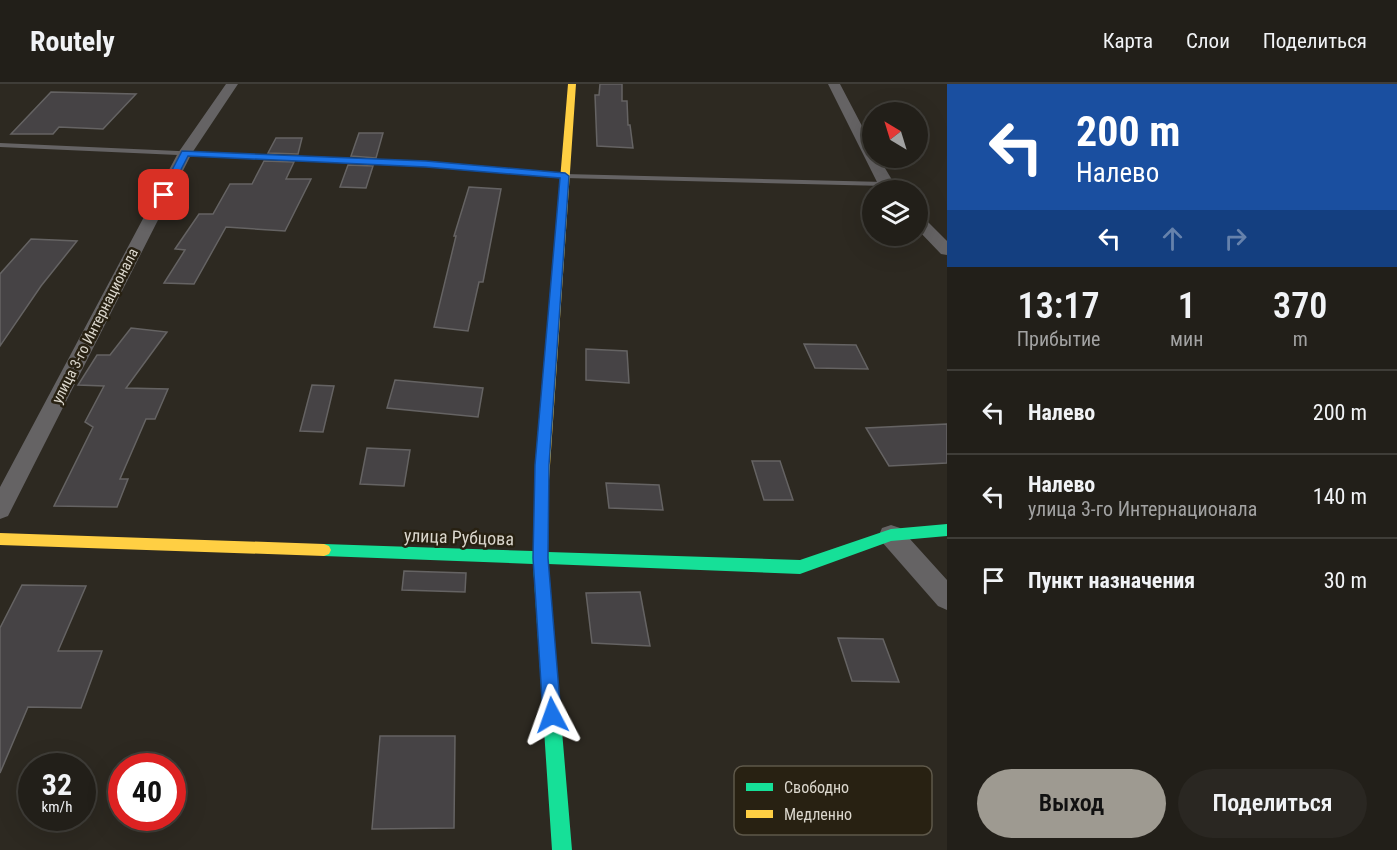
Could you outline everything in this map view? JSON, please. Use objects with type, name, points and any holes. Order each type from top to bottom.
[{"type":"street","name":"улица 3-го Интернационала","points":[[0,509],[185,153],[232,84]]},
{"type":"street","points":[[562,850],[540,558],[542,465],[572,84]]},
{"type":"street","points":[[834,84],[884,180]]},
{"type":"street","points":[[928,231],[947,250]]},
{"type":"street","name":"улица Рубцова","points":[[0,539],[800,567],[891,535],[947,530]]},
{"type":"street","points":[[891,535],[947,598]]},
{"type":"lane","points":[[0,145],[426,164],[565,176],[862,186]]},
{"type":"building","points":[[600,84],[622,84],[622,101],[627,101],[628,125],[630,125],[633,148],[597,146],[595,95],[599,95]]},
{"type":"building","points":[[51,92],[136,94],[103,129],[59,127],[53,134],[11,134]]},
{"type":"building","points":[[359,133],[383,133],[376,158],[351,156]]},
{"type":"building","points":[[276,138],[302,138],[298,154],[268,153]]},
{"type":"building","points":[[264,161],[294,162],[286,179],[311,179],[285,231],[226,227],[194,284],[164,283],[185,250],[175,249],[199,214],[213,214],[230,184],[252,184]]},
{"type":"building","points":[[348,165],[373,166],[366,188],[340,187]]},
{"type":"building","points":[[469,187],[501,189],[483,282],[479,282],[468,331],[434,327],[456,236],[454,236]]},
{"type":"building","points":[[31,239],[77,241],[41,286],[0,346],[0,274]]},
{"type":"building","points":[[131,328],[167,332],[126,388],[168,389],[155,419],[146,419],[120,479],[128,479],[117,507],[54,506],[93,427],[85,422],[104,386],[78,385],[97,355],[110,355]]},
{"type":"building","points":[[804,344],[856,345],[868,369],[815,368]]},
{"type":"building","points":[[586,349],[627,351],[629,383],[586,380]]},
{"type":"building","points":[[395,380],[483,388],[478,417],[387,408]]},
{"type":"building","points":[[312,385],[334,386],[323,432],[300,431]]},
{"type":"building","points":[[947,424],[947,463],[889,466],[866,428]]},
{"type":"building","points":[[367,448],[410,450],[404,486],[360,484]]},
{"type":"building","points":[[752,461],[780,461],[793,500],[764,500]]},
{"type":"building","points":[[606,483],[659,485],[663,510],[609,508]]},
{"type":"building","points":[[404,571],[466,573],[465,592],[402,590]]},
{"type":"building","points":[[22,585],[86,586],[58,651],[102,651],[81,708],[28,707],[0,773],[0,628]]},
{"type":"building","points":[[640,592],[650,646],[592,643],[586,593]]},
{"type":"building","points":[[838,638],[883,639],[899,682],[852,681]]},
{"type":"building","points":[[380,736],[455,736],[454,828],[372,829]]},
{"type":"traffic: fast","points":[[542,480],[540,558],[562,850]]},
{"type":"traffic: fast","points":[[324,550],[800,567],[891,535],[947,530]]},
{"type":"traffic: slow","points":[[542,480],[572,84]]},
{"type":"traffic: slow","points":[[0,539],[324,550]]},
{"type":"route","points":[[164,195],[185,153],[426,164],[565,176],[542,465],[540,558],[552,715]]}]
